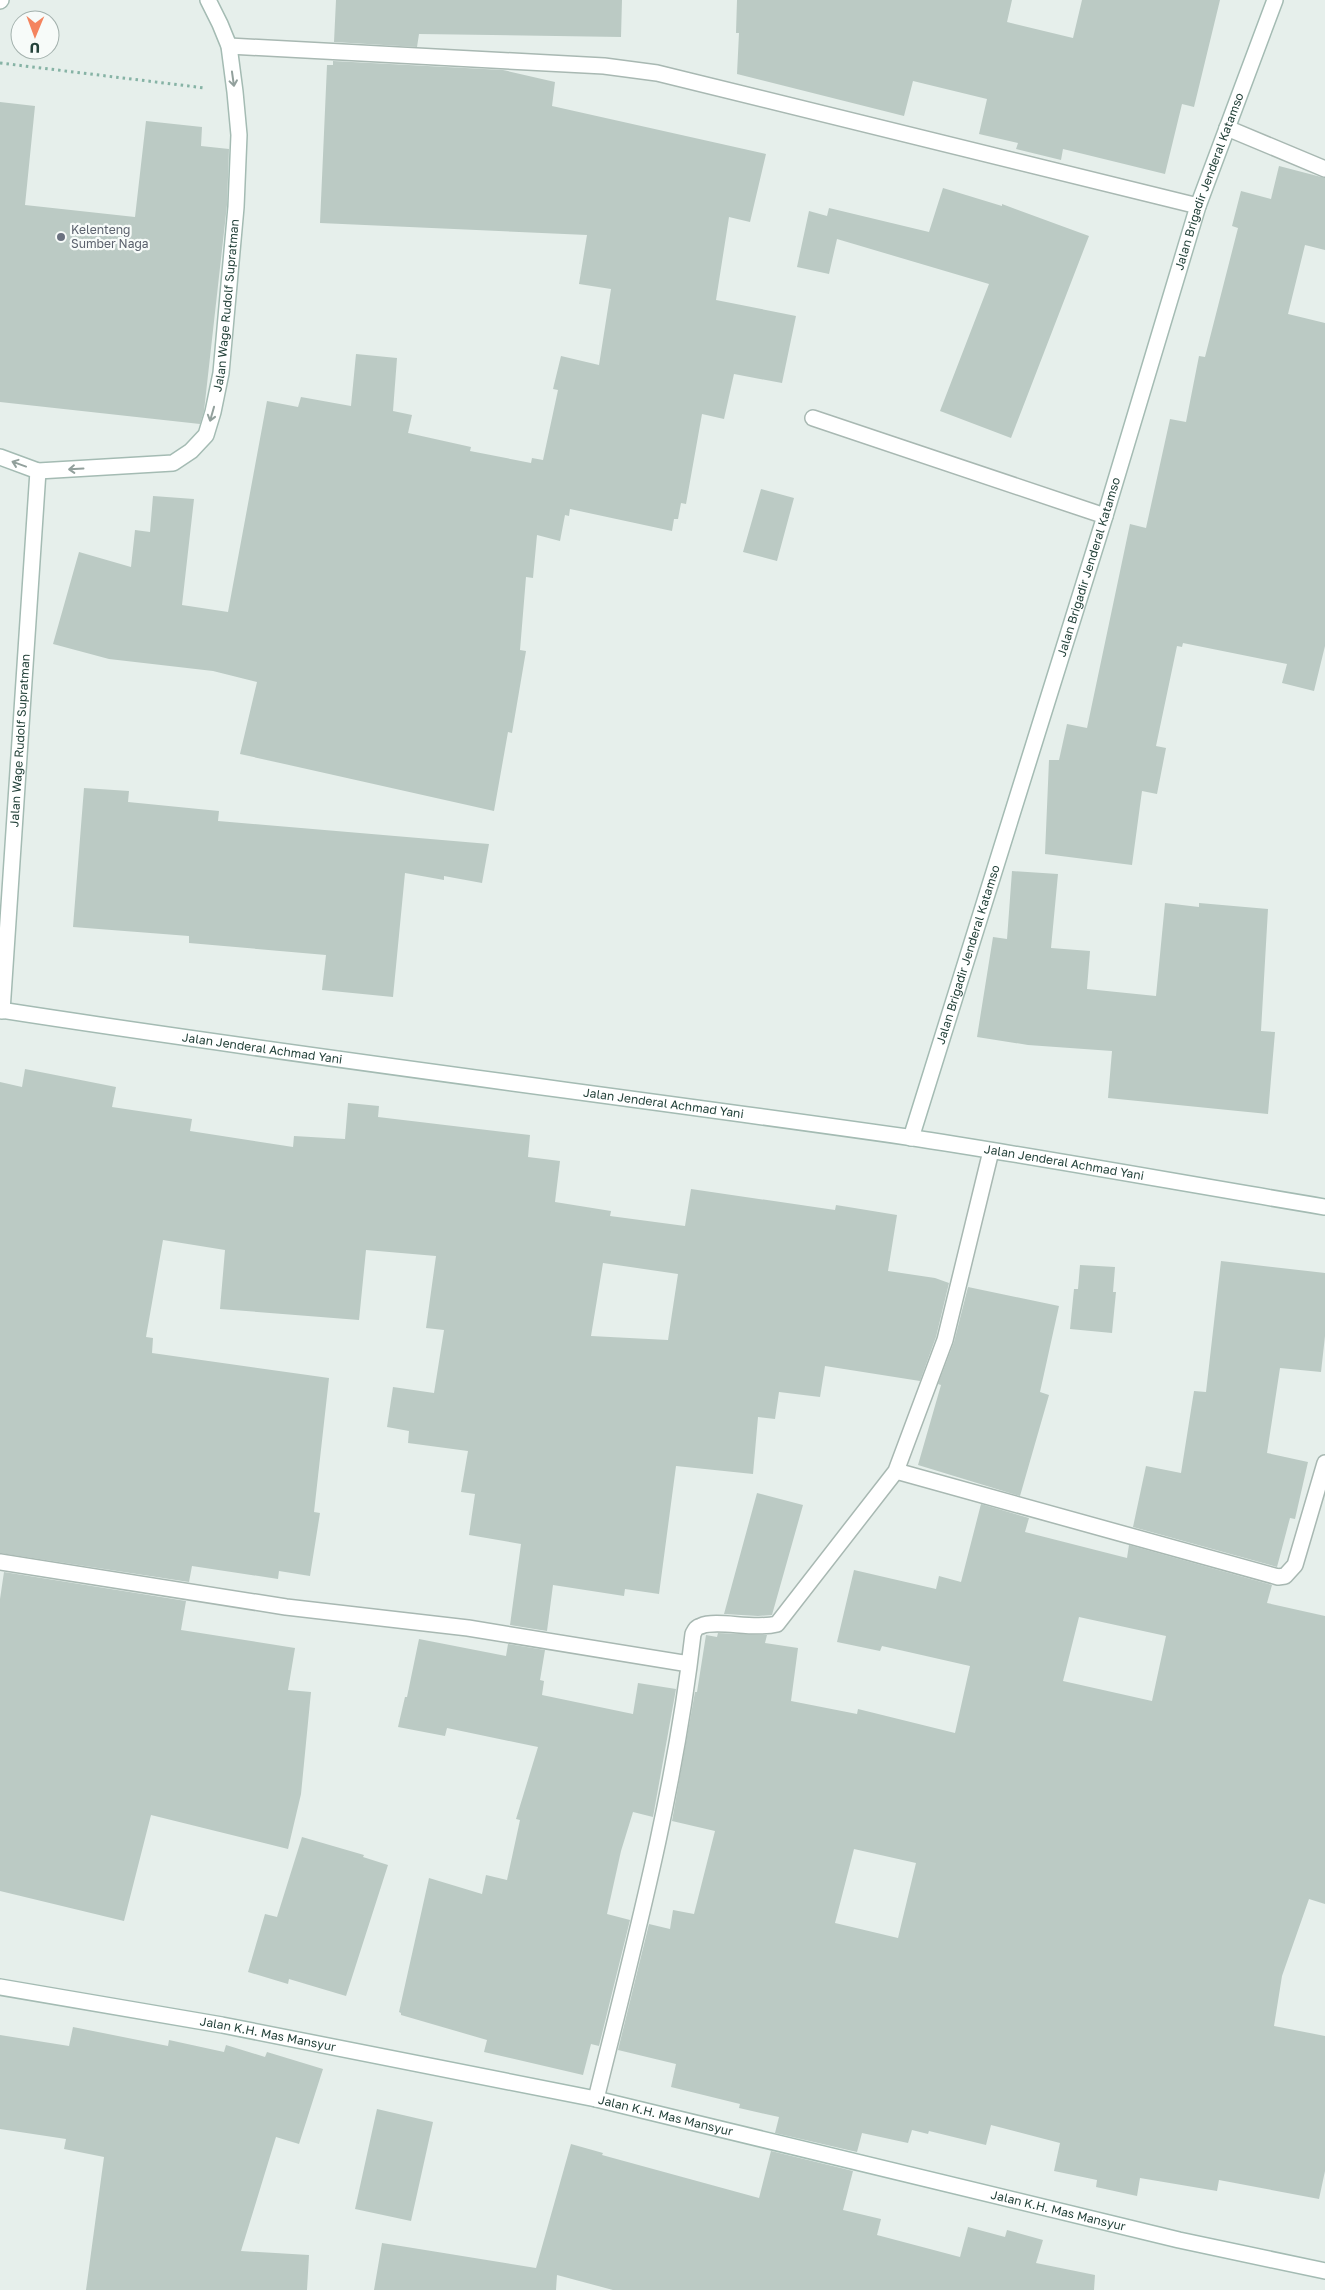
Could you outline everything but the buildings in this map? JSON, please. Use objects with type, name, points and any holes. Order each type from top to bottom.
[{"type":"street","name":"Jalan Wage Rudolf Supratman","points":[[0,457],[38,471],[173,463],[191,451],[206,435],[222,373],[239,135],[228,46],[208,0]]},
{"type":"street","name":"Jalan Brigadir Jenderal Katamso","points":[[911,1138],[1105,516],[1198,206],[1275,0]]},
{"type":"street","points":[[228,46],[604,66],[657,73],[1198,206]]},
{"type":"street","points":[[1226,128],[1325,168]]},
{"type":"street","points":[[813,418],[1105,516]]},
{"type":"street","name":"Jalan Wage Rudolf Supratman","points":[[1,1011],[38,471]]},
{"type":"street","name":"Jalan Jenderal Achmad Yani","points":[[1,1011],[911,1138],[1325,1207]]},
{"type":"street","points":[[596,2099],[651,1878],[669,1787],[693,1634],[696,1628],[701,1625],[764,1627],[776,1624],[896,1471],[945,1340],[990,1151]]},
{"type":"street","points":[[896,1471],[1278,1577],[1285,1576],[1295,1565],[1325,1463]]},
{"type":"street","points":[[0,1562],[286,1607],[406,1620],[689,1664]]},
{"type":"street","name":"Jalan K.H. Mas Mansyur","points":[[0,1987],[222,2025],[596,2099],[1179,2240],[1325,2271]]},
{"type":"path","points":[[0,63],[235,92]]},
{"type":"place","name":"Kelenteng Sumber Naga","points":[[61,237]]}]
